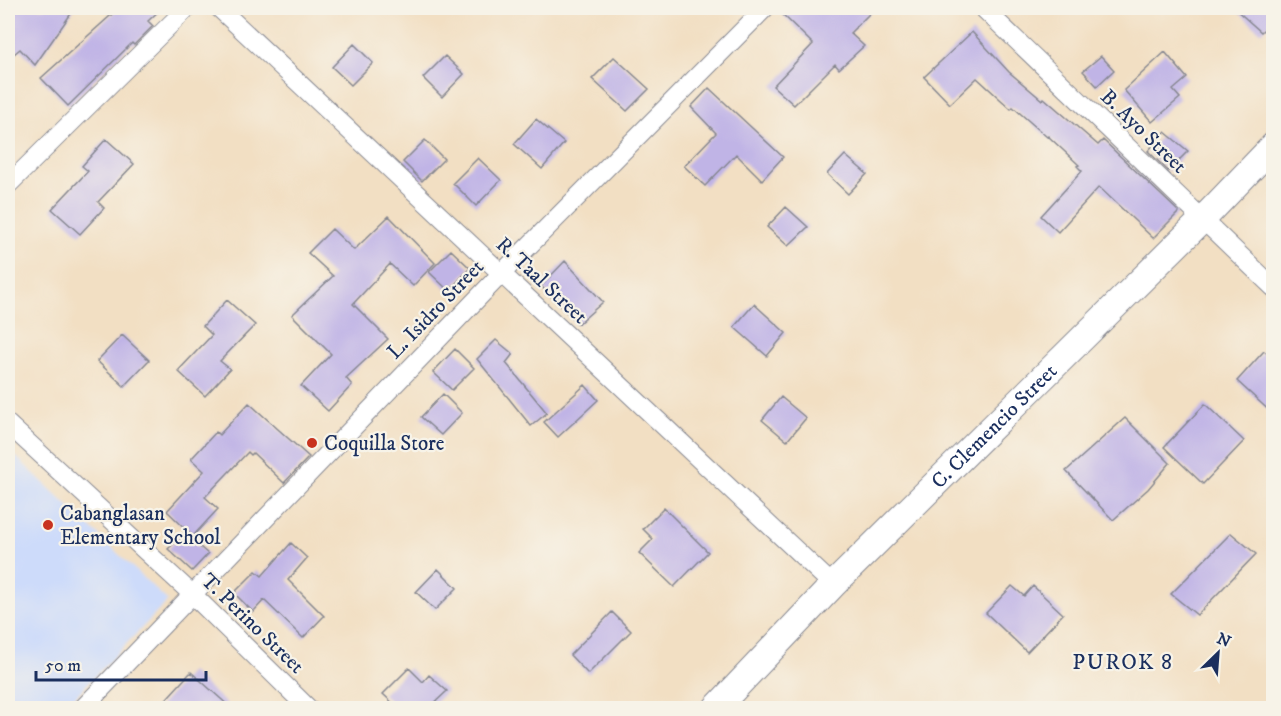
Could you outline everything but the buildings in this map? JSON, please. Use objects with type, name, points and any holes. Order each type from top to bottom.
[{"type":"street","points":[[8,185],[187,8]]},
{"type":"street","name":"R. Taal Street","points":[[219,8],[832,585]]},
{"type":"street","name":"L. Isidro Street","points":[[82,708],[502,273],[765,8]]},
{"type":"street","name":"B. Ayo Street","points":[[983,8],[1274,288]]},
{"type":"street","name":"C. Clemencio Street","points":[[716,708],[832,585],[1203,219],[1274,145]]},
{"type":"street","name":"T. Perino Street","points":[[8,424],[192,594],[308,708]]},
{"type":"shaded area","name":"Cabanglasan Elementary School","points":[[8,449],[168,601],[64,708],[8,708]]},
{"type":"place","name":"Coquilla Store","points":[[312,443]]},
{"type":"place","name":"Cabanglasan Elementary School","points":[[48,525]]},
{"type":"district","name":"PUROK 8","points":[[1123,661]]}]
